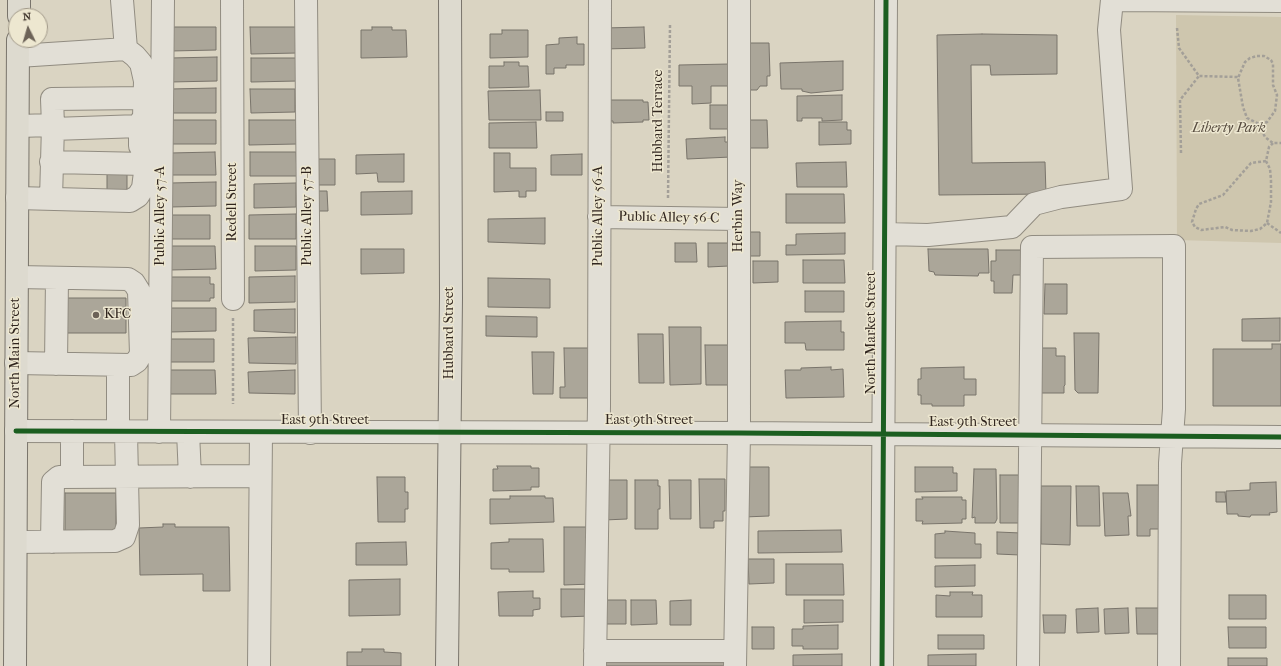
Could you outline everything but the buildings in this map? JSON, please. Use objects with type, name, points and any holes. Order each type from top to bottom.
[{"type":"main road","name":"Hubbard Street","points":[[447,666],[450,433],[450,0]]},
{"type":"main road","name":"North Main Street","points":[[16,666],[18,48]]},
{"type":"street","points":[[122,0],[126,49]]},
{"type":"street","name":"Public Alley 57-A","points":[[159,432],[162,0]]},
{"type":"street","name":"Redell Street","points":[[232,0],[233,299]]},
{"type":"street","name":"Public Alley 57-B","points":[[306,0],[310,432]]},
{"type":"street","name":"Public Alley 56-A","points":[[595,659],[598,433],[600,0]]},
{"type":"street","name":"Herbin Way","points":[[735,658],[739,433],[739,0]]},
{"type":"street","name":"North Market Street","points":[[882,666],[886,0]]},
{"type":"street","points":[[885,234],[928,235],[1012,228],[1034,204],[1061,197],[1121,189],[1109,30],[1112,0],[1281,1]]},
{"type":"street","points":[[17,198],[130,201],[138,196],[143,188],[146,164],[146,154],[140,146],[140,126],[144,118],[146,81],[143,68],[135,56],[126,49],[43,56],[18,48]]},
{"type":"street","points":[[51,199],[53,127],[52,99],[144,98]]},
{"type":"street","points":[[18,126],[140,126]]},
{"type":"street","points":[[51,162],[146,164]]},
{"type":"street","name":"Public Alley 56-C","points":[[599,217],[739,219]]},
{"type":"street","points":[[1028,666],[1032,247],[1174,246],[1174,409],[1171,436],[1169,666]]},
{"type":"street","points":[[16,363],[131,365],[137,361],[141,354],[139,291],[134,283],[128,278],[17,277]]},
{"type":"street","points":[[56,364],[57,278]]},
{"type":"street","points":[[16,542],[115,541],[124,537],[128,525],[127,477],[122,432],[118,365]]},
{"type":"street","name":"East 9th Street","points":[[16,431],[739,433],[1281,437]]},
{"type":"street","points":[[72,431],[72,477]]},
{"type":"street","points":[[188,432],[190,477]]},
{"type":"street","points":[[259,666],[261,432]]},
{"type":"street","points":[[52,542],[54,482],[59,477],[260,476]]},
{"type":"street","points":[[595,659],[735,658]]},
{"type":"path","points":[[1177,28],[1180,48],[1199,76]]},
{"type":"path","points":[[1264,56],[1271,60],[1273,64],[1273,85],[1277,95],[1277,102],[1272,117],[1267,122],[1262,124],[1247,118],[1243,107],[1238,77],[1242,67],[1250,58],[1264,56]]},
{"type":"path","points":[[1199,76],[1238,77]]},
{"type":"path","points":[[1181,153],[1180,100],[1199,76]]},
{"type":"path","points":[[1262,124],[1263,133],[1272,143],[1281,143]]},
{"type":"path","points":[[1266,161],[1251,163],[1223,195],[1199,204],[1192,222],[1201,230],[1225,227],[1242,231],[1260,229],[1267,222],[1271,202],[1270,169],[1266,161],[1269,147],[1272,143]]},
{"type":"path","points":[[1267,222],[1281,233]]},
{"type":"path","points":[[233,299],[233,404]]},
{"type":"green space","name":"Liberty Park","points":[[1176,15],[1281,17],[1281,243],[1177,240]]},
{"type":"cycle path","points":[[882,666],[886,0]]},
{"type":"cycle path","points":[[16,431],[739,433],[1281,437]]},
{"type":"place","name":"KFC","points":[[96,315]]}]
